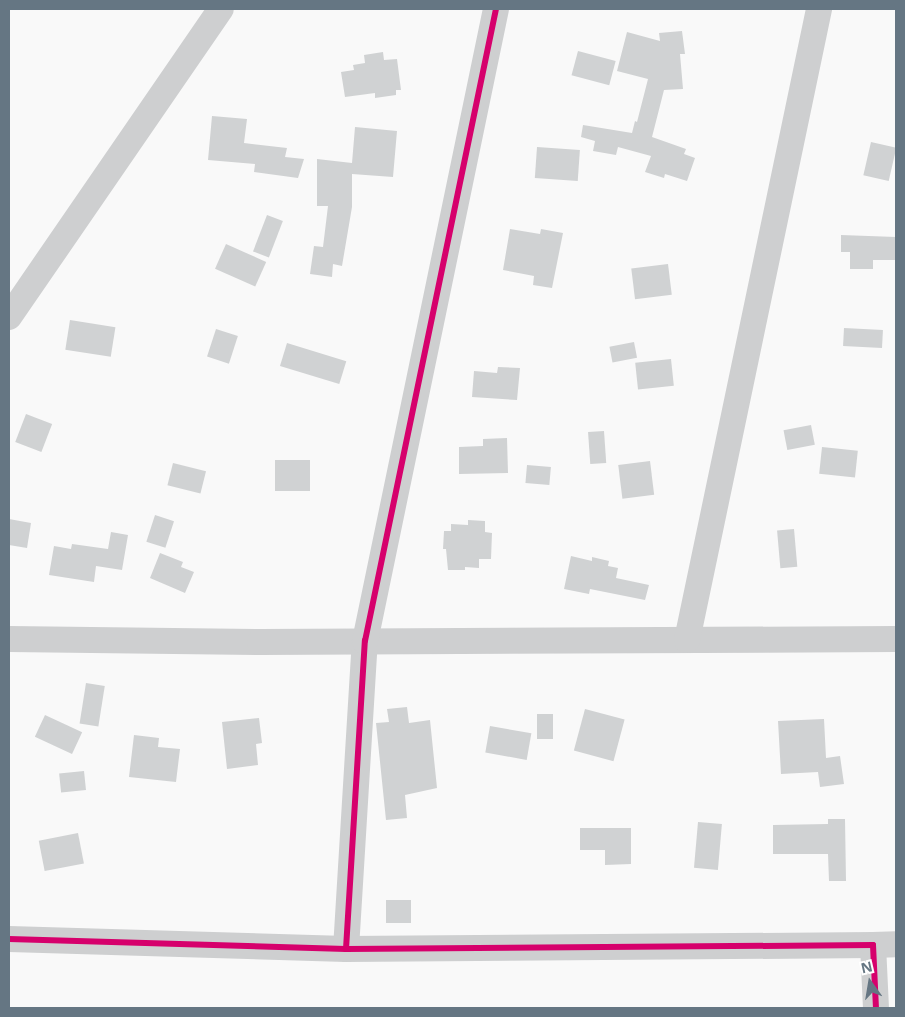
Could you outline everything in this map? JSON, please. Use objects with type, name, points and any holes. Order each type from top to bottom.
[{"type":"street","points":[[9,317],[221,9]]},
{"type":"street","points":[[346,949],[364,642],[496,9]]},
{"type":"street","points":[[687,640],[819,9]]},
{"type":"street","points":[[9,639],[364,642],[896,639]]},
{"type":"street","points":[[9,939],[346,949],[885,944],[876,1008]]},
{"type":"building","points":[[682,31],[685,54],[680,54],[683,89],[664,90],[652,137],[686,149],[684,154],[695,158],[687,181],[665,174],[664,178],[645,172],[651,156],[618,147],[616,155],[593,151],[595,141],[581,137],[583,125],[632,133],[635,121],[637,122],[648,79],[617,71],[627,32],[660,41],[659,33]]},
{"type":"building","points":[[578,51],[616,61],[609,85],[572,75]]},
{"type":"building","points":[[383,52],[384,60],[397,59],[401,90],[396,90],[396,95],[375,98],[375,93],[345,97],[341,72],[354,70],[353,65],[365,63],[364,55]]},
{"type":"building","points":[[212,116],[247,119],[244,143],[287,148],[285,157],[304,159],[298,178],[254,172],[255,164],[208,160]]},
{"type":"building","points":[[355,127],[397,131],[393,177],[352,174],[352,207],[342,266],[333,264],[332,277],[310,274],[314,246],[323,247],[328,206],[317,206],[317,159],[352,163]]},
{"type":"building","points":[[871,142],[896,148],[889,181],[863,175]]},
{"type":"building","points":[[537,147],[580,150],[578,181],[535,178]]},
{"type":"building","points":[[267,215],[283,221],[269,258],[253,251]]},
{"type":"building","points":[[510,229],[540,234],[541,229],[563,233],[552,288],[533,285],[534,276],[503,270]]},
{"type":"building","points":[[841,235],[896,237],[896,260],[873,260],[873,269],[850,269],[850,252],[841,252]]},
{"type":"building","points":[[226,244],[266,262],[255,287],[215,269]]},
{"type":"building","points":[[668,264],[672,295],[635,299],[631,269]]},
{"type":"building","points":[[70,320],[115,327],[111,357],[65,350]]},
{"type":"building","points":[[844,328],[883,330],[882,348],[843,346]]},
{"type":"building","points":[[216,329],[238,336],[229,364],[207,357]]},
{"type":"building","points":[[634,342],[637,358],[613,362],[609,347]]},
{"type":"building","points":[[287,343],[346,361],[339,384],[280,366]]},
{"type":"building","points":[[671,359],[674,386],[638,390],[635,363]]},
{"type":"building","points":[[498,367],[520,368],[517,400],[472,397],[474,371],[497,373]]},
{"type":"building","points":[[26,414],[52,424],[41,452],[15,442]]},
{"type":"building","points":[[811,425],[815,445],[787,450],[784,430]]},
{"type":"building","points":[[604,431],[606,463],[590,464],[588,432]]},
{"type":"building","points":[[507,438],[508,473],[459,474],[459,447],[483,446],[483,439]]},
{"type":"building","points":[[822,447],[858,451],[855,478],[819,474]]},
{"type":"building","points":[[275,460],[310,460],[310,491],[275,491]]},
{"type":"building","points":[[650,461],[654,495],[622,499],[618,465]]},
{"type":"building","points":[[173,463],[206,471],[200,494],[167,485]]},
{"type":"building","points":[[527,465],[551,467],[549,485],[525,483]]},
{"type":"building","points":[[155,515],[174,521],[165,548],[146,542]]},
{"type":"building","points":[[9,519],[31,523],[27,548],[9,545]]},
{"type":"building","points":[[468,520],[485,521],[485,532],[492,533],[491,559],[479,559],[479,568],[465,567],[465,570],[448,570],[446,549],[443,549],[444,531],[451,531],[451,524],[468,525]]},
{"type":"building","points":[[794,529],[797,567],[780,568],[777,530]]},
{"type":"building","points":[[111,532],[128,535],[122,570],[96,566],[94,582],[49,575],[54,546],[71,549],[72,544],[108,549]]},
{"type":"building","points":[[160,553],[183,562],[181,567],[194,572],[185,593],[150,578]]},
{"type":"building","points":[[571,556],[592,561],[592,557],[609,561],[608,566],[618,568],[616,578],[649,585],[645,600],[590,589],[589,594],[564,589]]},
{"type":"building","points":[[86,683],[105,686],[98,726],[80,723]]},
{"type":"building","points":[[407,707],[409,723],[430,720],[437,788],[405,795],[407,818],[386,820],[376,723],[389,722],[387,709]]},
{"type":"building","points":[[585,709],[625,720],[613,761],[574,751]]},
{"type":"building","points":[[537,714],[553,714],[553,739],[537,739]]},
{"type":"building","points":[[45,715],[82,732],[72,754],[35,737]]},
{"type":"building","points":[[259,718],[262,743],[256,744],[258,765],[227,769],[222,722]]},
{"type":"building","points":[[824,719],[826,758],[840,756],[844,784],[820,787],[818,772],[781,774],[778,721]]},
{"type":"building","points":[[490,726],[531,733],[527,760],[485,753]]},
{"type":"building","points":[[134,735],[159,738],[158,747],[180,749],[176,782],[129,777]]},
{"type":"building","points":[[84,771],[86,790],[61,793],[59,774]]},
{"type":"building","points":[[828,819],[845,819],[846,881],[829,881],[828,854],[773,854],[773,825],[828,824]]},
{"type":"building","points":[[698,822],[722,824],[718,870],[694,868]]},
{"type":"building","points":[[580,828],[631,828],[631,864],[605,865],[605,850],[580,850]]},
{"type":"building","points":[[78,833],[84,863],[45,871],[39,841]]},
{"type":"building","points":[[386,900],[411,900],[411,923],[386,923]]},
{"type":"cycle path","points":[[346,949],[365,641],[496,9]]},
{"type":"cycle path","points":[[9,939],[346,949],[873,945],[876,1008]]}]
